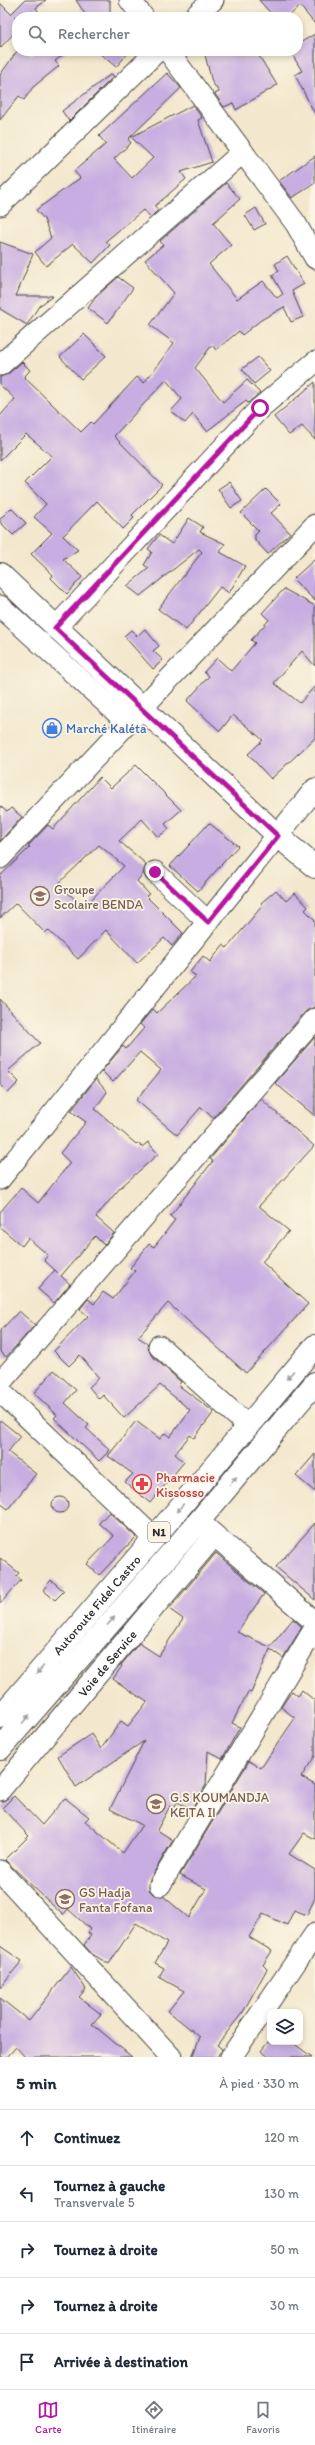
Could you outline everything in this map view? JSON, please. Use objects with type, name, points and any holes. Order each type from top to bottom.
[{"type":"main road","points":[[0,574],[55,628],[135,716],[315,867]]},
{"type":"main road","name":"Autoroute Fidel Castro","points":[[0,1717],[154,1538],[315,1346]]},
{"type":"main road","name":"Autoroute Fidel Castro","points":[[0,1749],[199,1521],[315,1382]]},
{"type":"street","points":[[130,0],[139,12]]},
{"type":"street","points":[[200,12],[213,0]]},
{"type":"street","points":[[0,205],[152,56]]},
{"type":"street","points":[[172,56],[296,224],[312,243]]},
{"type":"street","points":[[0,365],[243,152]]},
{"type":"street","points":[[55,628],[260,408],[315,362]]},
{"type":"street","points":[[0,858],[315,525]]},
{"type":"street","points":[[0,606],[135,716]]},
{"type":"street","points":[[0,1178],[315,789]]},
{"type":"street","points":[[155,872],[208,922]]},
{"type":"street","points":[[0,1383],[315,1019]]},
{"type":"street","points":[[159,1346],[248,1426]]},
{"type":"street","points":[[0,1391],[154,1538]]},
{"type":"street","points":[[199,1521],[214,1536],[315,1622]]},
{"type":"street","name":"Voie de Service","points":[[0,1790],[214,1536]]},
{"type":"street","points":[[160,1885],[315,1628]]},
{"type":"street","points":[[0,1871],[171,2057]]},
{"type":"street","points":[[231,2057],[315,1934]]},
{"type":"building","points":[[25,0],[46,0],[36,8],[38,11],[37,12],[13,12]]},
{"type":"building","points":[[76,0],[110,0],[110,12],[84,12]]},
{"type":"building","points":[[259,0],[315,0],[315,24],[300,6],[293,12],[270,12]]},
{"type":"building","points":[[0,3],[11,14],[12,13],[12,35],[0,48]]},
{"type":"building","points":[[315,34],[315,114],[295,75],[302,71],[293,56],[303,56],[303,41]]},
{"type":"building","points":[[13,56],[62,56],[55,61],[59,66],[33,87],[24,100],[19,96],[0,120],[0,75]]},
{"type":"building","points":[[103,56],[126,56],[116,67]]},
{"type":"building","points":[[205,56],[259,56],[277,85],[236,110],[233,103],[224,107],[215,94],[219,92],[212,82]]},
{"type":"building","points":[[167,73],[181,88],[128,139],[131,143],[114,159],[132,178],[153,158],[131,137],[193,105],[202,118],[198,120],[212,162],[181,172],[186,179],[155,206],[158,210],[151,217],[143,210],[106,241],[110,245],[93,263],[73,244],[46,266],[35,252],[51,238],[44,219],[36,210],[80,178],[74,171],[106,144],[99,136]]},
{"type":"building","points":[[111,74],[114,76],[69,121],[62,111]]},
{"type":"building","points":[[315,156],[315,183],[292,198],[279,181]]},
{"type":"building","points":[[226,183],[240,199],[213,223],[231,245],[209,264],[237,299],[263,281],[277,298],[283,294],[272,275],[279,271],[275,264],[287,256],[304,284],[292,291],[303,317],[291,322],[284,307],[261,320],[242,335],[239,331],[216,350],[212,345],[195,368],[223,402],[247,380],[260,393],[248,403],[246,401],[207,431],[193,414],[185,423],[171,411],[182,399],[166,380],[114,436],[162,485],[132,515],[134,518],[123,529],[97,501],[63,536],[78,550],[63,559],[82,577],[67,594],[51,578],[53,575],[31,554],[52,533],[34,517],[46,504],[25,483],[52,456],[26,434],[0,460],[0,416],[15,399],[0,385],[0,377],[8,374],[22,362],[30,370],[24,377],[81,432],[91,422],[93,424],[137,377],[144,383],[174,343],[150,325],[174,293],[145,260],[163,245],[160,241]]},
{"type":"building","points":[[256,208],[265,224],[254,230],[245,215]]},
{"type":"building","points":[[0,242],[33,254],[16,296],[53,296],[39,306],[27,325],[0,309]]},
{"type":"building","points":[[118,277],[133,288],[108,323],[88,308],[96,297]]},
{"type":"building","points":[[84,334],[106,356],[81,379],[60,357]]},
{"type":"building","points":[[258,357],[270,371],[254,384],[242,369]]},
{"type":"building","points":[[315,382],[315,440],[302,426],[289,435],[274,417]]},
{"type":"building","points":[[229,482],[242,501],[231,508],[218,489]]},
{"type":"building","points":[[266,489],[281,504],[271,513],[290,533],[268,554],[255,540],[255,535],[259,531],[241,513]]},
{"type":"building","points":[[11,508],[26,523],[13,535],[0,522],[0,519]]},
{"type":"building","points":[[189,518],[203,527],[200,532],[225,544],[220,552],[245,566],[229,593],[220,587],[186,630],[158,609],[202,552],[199,549],[140,596],[127,586],[149,568],[144,565],[152,552],[148,549],[159,535],[172,544]]},
{"type":"building","points":[[315,559],[315,601],[293,579]]},
{"type":"building","points":[[284,589],[315,606],[315,666],[302,651],[274,683],[300,703],[315,686],[315,738],[271,779],[248,754],[263,740],[233,715],[220,731],[187,701],[209,676],[204,672],[217,658],[231,671],[255,643],[251,640],[269,620],[262,613]]},
{"type":"building","points":[[145,629],[159,646],[153,651],[163,660],[153,669],[124,636],[131,630],[137,636]]},
{"type":"building","points":[[136,765],[181,810],[165,824],[169,829],[158,837],[142,819],[119,841],[146,864],[143,874],[137,881],[149,894],[146,896],[183,933],[172,946],[164,938],[137,963],[106,930],[78,959],[48,930],[45,933],[16,903],[0,918],[0,876],[30,847],[28,846],[48,825],[53,829],[100,777],[111,788]],"holes":[[[99,845],[124,866],[83,908],[59,883]]]},
{"type":"building","points":[[0,806],[7,812],[11,808],[22,817],[0,841]]},
{"type":"building","points":[[209,823],[238,846],[198,891],[170,866]]},
{"type":"building","points":[[276,890],[286,901],[295,893],[308,907],[305,910],[315,920],[315,1007],[306,1011],[213,1118],[201,1107],[177,1135],[136,1100],[161,1070],[140,1052],[113,1082],[102,1071],[123,1046],[126,1049],[144,1028],[140,1024],[153,1009],[157,1013],[196,976],[190,972],[203,956],[210,962],[223,945],[227,948],[263,905],[261,903]]},
{"type":"building","points":[[0,999],[40,1043],[8,1071],[19,1082],[8,1093],[0,1085]]},
{"type":"building","points":[[315,1037],[315,1116],[275,1083]]},
{"type":"building","points":[[96,1079],[107,1092],[95,1109],[136,1144],[138,1143],[142,1147],[148,1142],[158,1154],[120,1188],[96,1217],[114,1233],[104,1245],[95,1236],[61,1276],[70,1284],[54,1303],[38,1289],[55,1270],[44,1260],[48,1255],[28,1238],[22,1246],[0,1227],[0,1212],[21,1188],[38,1203],[70,1163],[60,1153],[86,1122],[71,1111]]},
{"type":"building","points":[[261,1099],[314,1146],[259,1206],[289,1231],[262,1262],[308,1304],[246,1373],[168,1303],[138,1337],[147,1343],[151,1355],[181,1382],[178,1385],[214,1412],[194,1438],[190,1435],[175,1454],[184,1462],[150,1503],[125,1482],[133,1474],[108,1456],[136,1421],[160,1439],[165,1433],[170,1437],[190,1410],[160,1385],[124,1418],[103,1395],[99,1399],[89,1387],[99,1378],[80,1355],[69,1366],[54,1351],[88,1316],[80,1309],[88,1299],[94,1304],[103,1292],[113,1299],[135,1271],[130,1268],[149,1244],[154,1247],[175,1220],[170,1216],[213,1161],[210,1159]]},
{"type":"building","points":[[19,1311],[35,1325],[6,1357],[0,1351],[0,1331]]},
{"type":"building","points":[[54,1370],[76,1390],[65,1403],[89,1425],[86,1428],[110,1450],[99,1461],[54,1418],[57,1415],[34,1393]]},
{"type":"building","points":[[0,1420],[20,1436],[8,1452],[36,1474],[8,1509],[0,1503]]},
{"type":"building","points":[[315,1454],[315,1492],[296,1476]]},
{"type":"building","points":[[60,1497],[67,1502],[68,1505],[63,1512],[60,1513],[53,1508],[52,1505],[57,1498]]},
{"type":"building","points":[[109,1512],[136,1537],[99,1575],[87,1564],[114,1536],[99,1523]]},
{"type":"building","points":[[315,1523],[315,1600],[276,1567]]},
{"type":"building","points":[[216,1553],[264,1594],[237,1632],[270,1647],[293,1619],[302,1627],[283,1658],[270,1649],[251,1693],[248,1692],[232,1723],[240,1727],[222,1759],[208,1751],[206,1785],[192,1809],[177,1802],[174,1808],[170,1806],[157,1830],[173,1840],[150,1879],[149,1890],[154,1895],[163,1896],[189,1918],[206,1889],[180,1875],[249,1761],[261,1768],[295,1718],[281,1707],[292,1691],[298,1696],[302,1690],[315,1701],[315,1756],[301,1777],[315,1785],[315,1839],[304,1833],[289,1854],[315,1870],[315,1898],[307,1915],[294,1910],[287,1925],[263,1914],[249,1937],[272,1951],[263,1965],[267,1969],[243,2012],[217,2045],[222,2049],[217,2057],[192,2057],[200,2037],[168,2011],[184,1991],[159,1977],[164,1968],[155,1963],[167,1943],[136,1923],[109,1964],[92,1954],[84,1945],[91,1935],[88,1933],[90,1929],[68,1909],[63,1915],[5,1860],[29,1836],[2,1808],[14,1796],[42,1825],[65,1798],[89,1817],[85,1821],[123,1853],[142,1825],[110,1809],[144,1741],[76,1787],[58,1756],[91,1734],[101,1749],[121,1721],[128,1726],[147,1702],[113,1679],[122,1666],[121,1665],[139,1643],[159,1656],[183,1619],[169,1609]]},
{"type":"building","points":[[0,1558],[19,1573],[16,1576],[21,1580],[0,1604]]},
{"type":"building","points":[[51,1580],[64,1591],[55,1600],[43,1590]]},
{"type":"building","points":[[0,1946],[22,1961],[0,1987]]},
{"type":"building","points":[[71,1967],[86,1989],[79,1997],[101,2014],[92,2024],[132,2057],[25,2057],[16,2047],[7,2057],[0,2057],[0,1998],[29,2021]]},
{"type":"building","points":[[267,2043],[267,2045],[296,2045],[312,2057],[269,2057],[261,2051]]},
{"type":"place","name":"Marché Kaléta","points":[[52,728]]},
{"type":"place","name":"Groupe Scolaire BENDA","points":[[40,896]]},
{"type":"place","name":"Pharmacie Kissosso","points":[[142,1484]]},
{"type":"place","name":"G.S KOUMANDJA KEITA II","points":[[156,1804]]},
{"type":"place","name":"GS Hadja Fanta Fofana","points":[[65,1899]]},
{"type":"route","points":[[155,872],[208,922],[278,836],[55,628],[260,408]]}]
